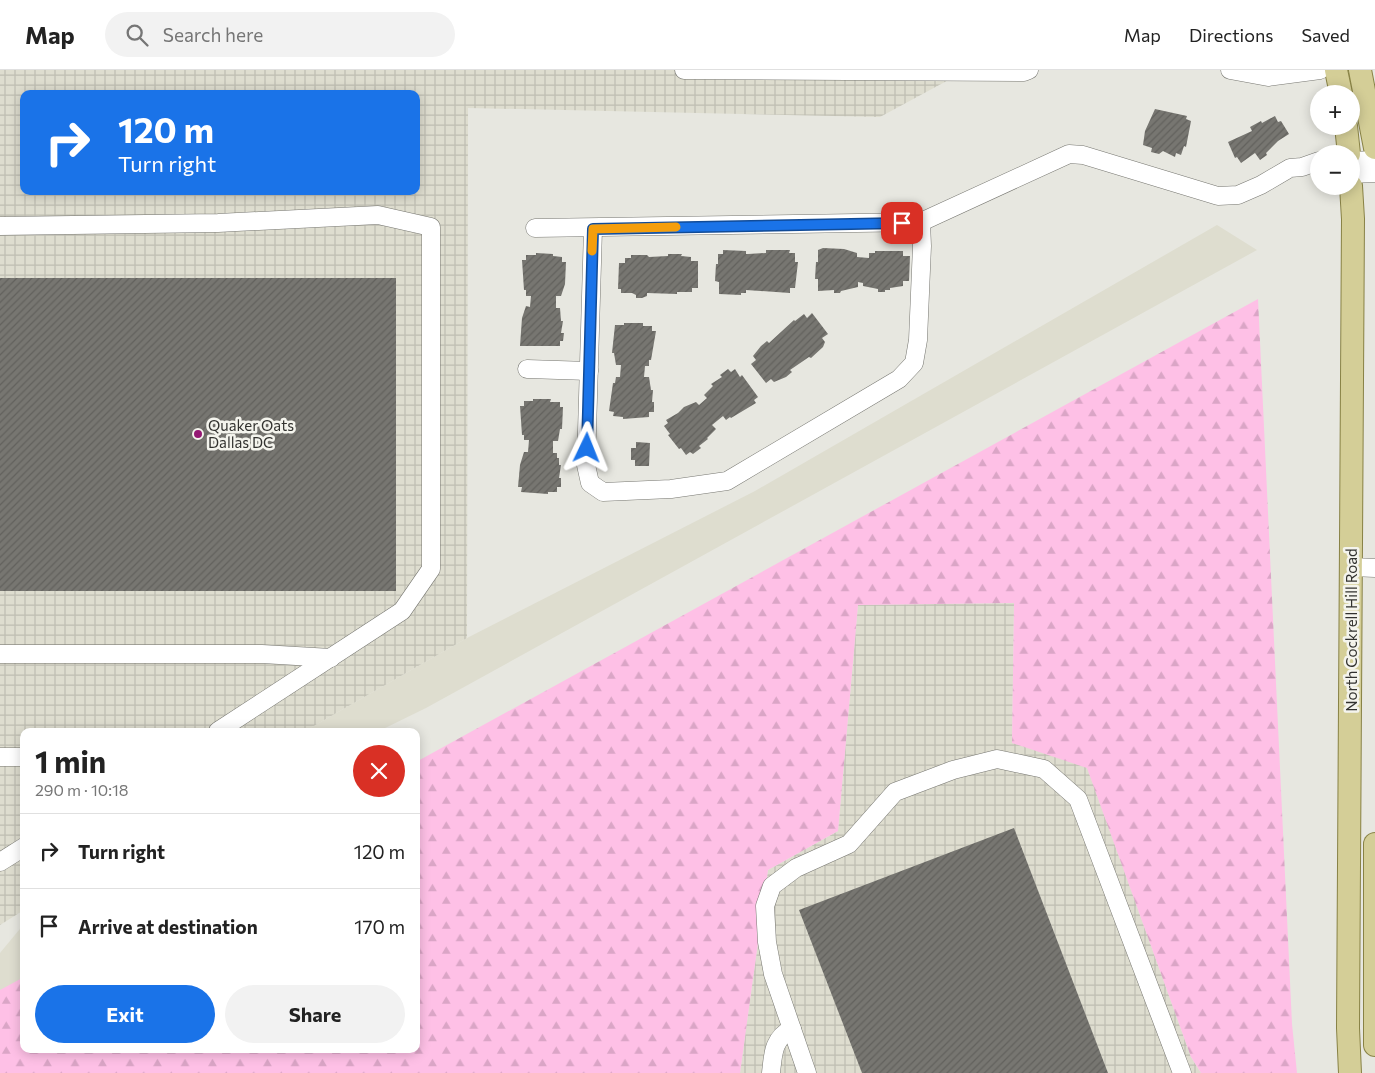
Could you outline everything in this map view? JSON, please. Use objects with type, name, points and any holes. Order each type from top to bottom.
[{"type":"main road","points":[[1336,70],[1339,85]]},
{"type":"main road","points":[[1360,70],[1375,148]]},
{"type":"main road","name":"North Cockrell Hill Road","points":[[1350,1073],[1352,195]]},
{"type":"main road","points":[[1375,844],[1375,1046]]},
{"type":"street","points":[[684,70],[1024,72],[1029,70]]},
{"type":"street","points":[[1230,70],[1268,77],[1279,73],[1320,70]]},
{"type":"street","points":[[535,228],[593,229],[921,222],[1069,154],[1083,155],[1218,196],[1238,195],[1261,185],[1290,168],[1310,164]]},
{"type":"street","points":[[1360,161],[1375,160]]},
{"type":"street","points":[[1360,174],[1375,173]]},
{"type":"street","points":[[0,226],[218,223],[378,215],[432,227],[431,569],[402,611],[223,728]]},
{"type":"street","points":[[593,229],[586,466],[590,483],[603,492],[671,489],[726,481],[900,379],[914,363],[922,246],[921,222]]},
{"type":"street","points":[[527,369],[589,371]]},
{"type":"street","points":[[1352,567],[1375,568]]},
{"type":"street","points":[[0,654],[262,654],[331,658]]},
{"type":"street","points":[[0,757],[20,757]]},
{"type":"street","points":[[807,1073],[773,974],[767,942],[765,906],[772,886],[796,868],[850,844],[896,792],[953,770],[997,759],[1044,769],[1078,799],[1182,1073]]},
{"type":"street","points":[[0,862],[20,850]]},
{"type":"street","points":[[771,1073],[773,1048],[782,1033],[792,1029]]},
{"type":"street","points":[[1349,1047],[1375,1046]]},
{"type":"shaded area","points":[[0,70],[967,70],[880,117],[468,108],[467,638],[310,728],[20,728],[20,912],[0,925]]},
{"type":"shaded area","points":[[1217,225],[1257,250],[426,708],[385,728],[310,728],[467,638],[755,491]]},
{"type":"shaded area","points":[[1014,603],[1012,742],[1087,767],[1191,1057],[1201,1073],[740,1073],[768,870],[838,831],[858,605]]},
{"type":"shaded area","points":[[20,929],[20,1004],[0,1026],[0,953]]},
{"type":"green space","points":[[1258,299],[1292,1024],[1297,1073],[1201,1073],[1191,1057],[1087,768],[1012,743],[1014,603],[858,605],[838,831],[768,870],[740,1073],[0,1073],[0,990],[20,979],[20,1053],[420,1053],[420,760]]},
{"type":"building","points":[[1155,109],[1187,116],[1186,119],[1191,121],[1186,147],[1184,146],[1181,155],[1176,153],[1175,157],[1163,151],[1159,154],[1151,152],[1152,148],[1143,145],[1145,131]]},
{"type":"building","points":[[1275,116],[1278,122],[1281,121],[1289,134],[1278,141],[1266,153],[1267,155],[1260,160],[1255,153],[1241,163],[1237,157],[1235,158],[1228,142],[1252,131],[1250,127]]},
{"type":"building","points":[[823,248],[844,249],[857,253],[857,257],[869,258],[869,253],[875,253],[875,251],[903,251],[903,256],[910,256],[909,281],[903,281],[903,286],[890,288],[890,290],[885,290],[885,292],[878,292],[878,289],[863,286],[863,283],[858,282],[858,287],[841,291],[840,293],[834,293],[834,290],[818,291],[818,279],[815,279],[816,262],[818,262],[818,250]]},
{"type":"building","points":[[723,250],[746,251],[746,254],[748,254],[766,253],[766,250],[790,250],[789,253],[795,253],[795,262],[798,262],[795,288],[790,288],[790,293],[746,290],[746,293],[741,293],[741,295],[719,294],[719,282],[715,281],[716,264],[718,264],[718,254],[723,254]]},
{"type":"building","points":[[536,253],[553,254],[553,256],[562,257],[562,262],[566,262],[565,284],[561,296],[556,296],[556,308],[560,308],[561,321],[563,321],[561,333],[564,333],[560,346],[520,346],[522,318],[526,306],[530,307],[531,296],[526,296],[526,290],[524,290],[522,260],[526,260],[526,255],[536,255]]},
{"type":"building","points":[[668,254],[682,254],[681,256],[691,257],[691,261],[698,261],[698,288],[692,288],[692,292],[677,292],[677,294],[647,293],[647,296],[642,298],[636,298],[636,295],[632,293],[621,293],[621,289],[618,289],[619,263],[625,263],[625,258],[631,258],[631,255],[647,255],[649,257],[668,256]]},
{"type":"building","name":"Quaker Oats Dallas DC","points":[[0,278],[396,278],[396,591],[0,591]]},
{"type":"building","points":[[812,313],[828,334],[822,338],[825,342],[823,347],[811,358],[809,357],[790,370],[792,372],[786,377],[774,382],[771,379],[766,383],[751,364],[756,360],[753,356],[761,346],[767,341],[769,343],[794,320],[804,314],[807,318]]},
{"type":"building","points":[[624,323],[643,323],[643,326],[652,326],[652,331],[656,331],[651,360],[649,360],[649,366],[645,366],[644,377],[649,377],[651,390],[653,390],[652,402],[654,402],[654,412],[649,412],[649,417],[623,419],[623,417],[613,416],[614,412],[609,411],[613,383],[615,383],[616,377],[620,377],[621,365],[616,365],[614,353],[612,353],[615,325],[624,325]]},
{"type":"building","points":[[728,369],[731,372],[735,369],[740,377],[742,375],[758,397],[754,400],[756,403],[726,420],[723,416],[712,425],[716,429],[699,446],[701,448],[693,454],[690,452],[686,455],[668,435],[670,434],[664,426],[668,423],[666,420],[684,407],[696,402],[699,405],[707,398],[704,395],[713,386],[711,384],[722,377],[720,375]]},
{"type":"building","points":[[533,399],[551,399],[550,402],[560,402],[560,407],[563,407],[562,429],[560,429],[558,441],[553,441],[553,453],[557,453],[559,465],[561,465],[559,478],[561,478],[561,487],[557,487],[557,492],[548,492],[548,494],[521,492],[522,487],[518,487],[520,465],[524,452],[528,452],[529,440],[524,440],[524,435],[522,435],[520,406],[524,406],[524,401],[533,401]]},
{"type":"building","points":[[636,442],[650,443],[649,466],[635,466],[635,460],[631,460],[631,448],[636,448]]},
{"type":"building","points":[[1014,828],[1108,1073],[862,1073],[799,910]]},
{"type":"slow traffic","points":[[592,251],[593,229],[676,227]]},
{"type":"place","name":"Quaker Oats Dallas DC","points":[[198,434]]},
{"type":"route","points":[[587,448],[593,229],[902,223]]}]
